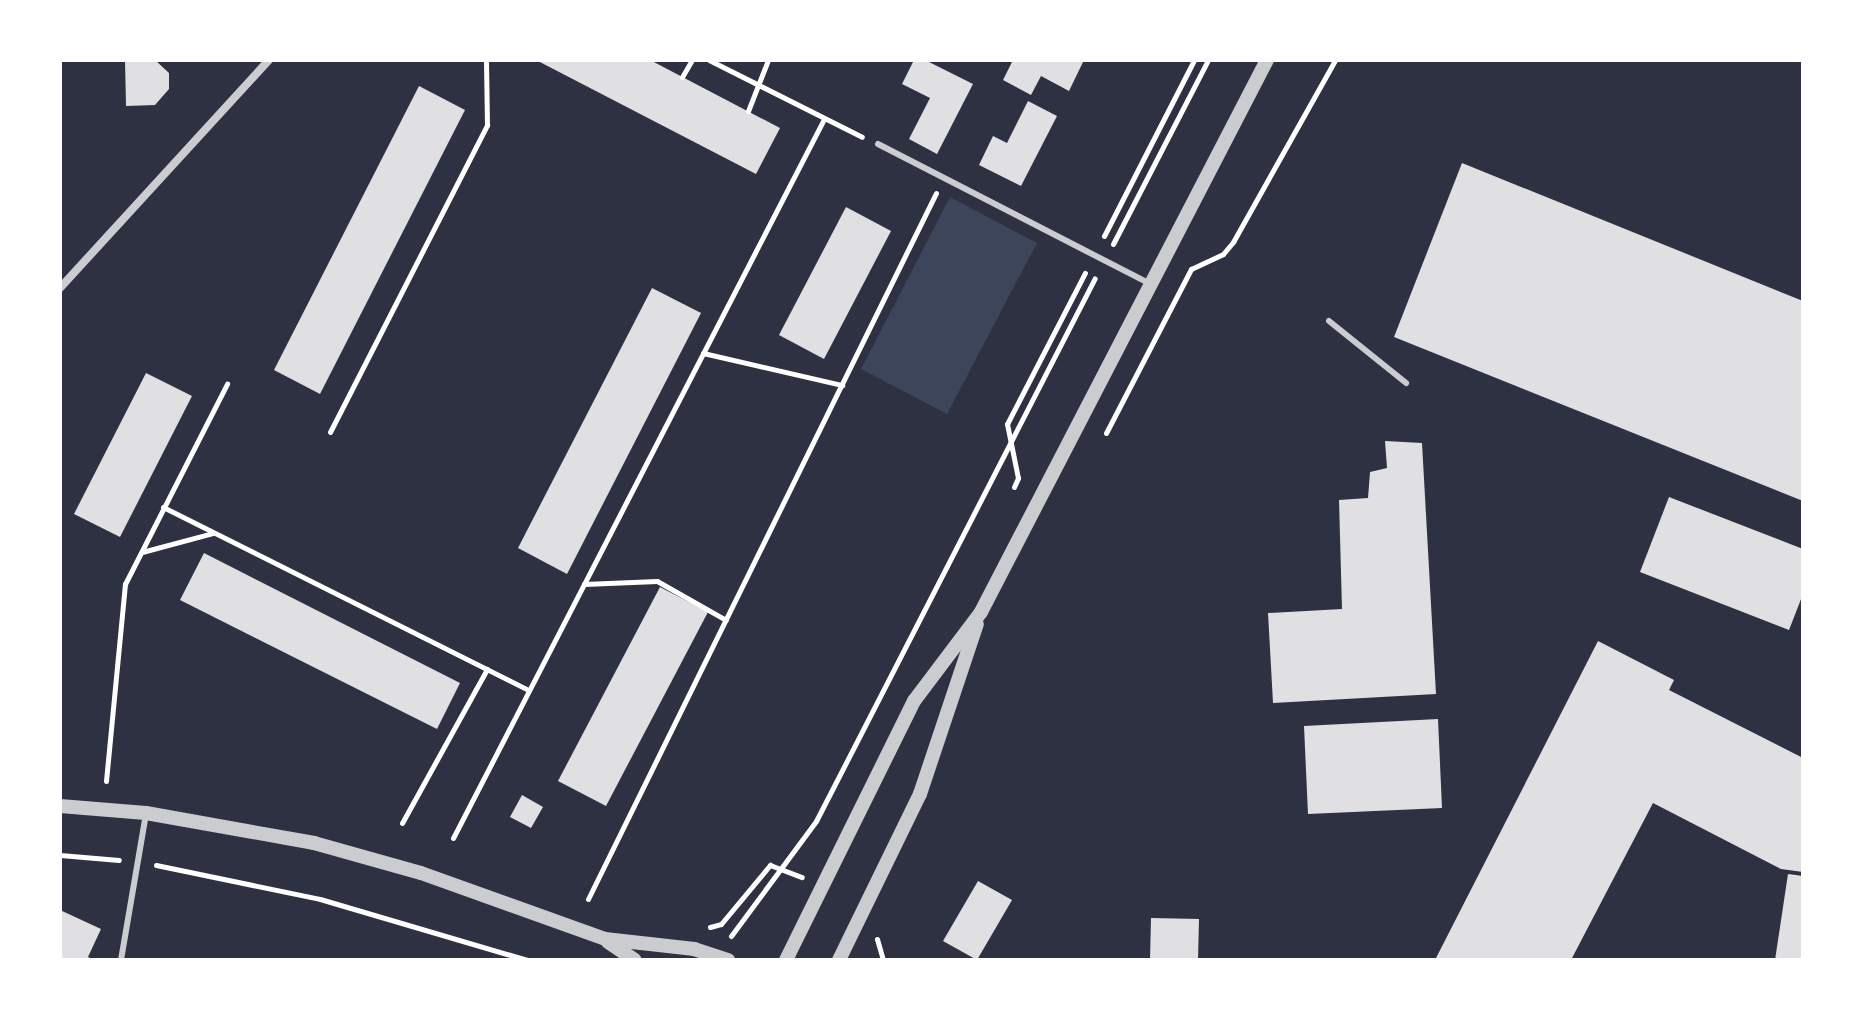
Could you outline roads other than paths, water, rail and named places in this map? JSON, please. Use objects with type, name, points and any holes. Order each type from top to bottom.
[{"type":"street","points":[[60,288],[269,60]]},
{"type":"street","points":[[839,960],[920,794],[981,612],[1267,60]]},
{"type":"street","points":[[786,960],[914,701],[981,612]]},
{"type":"street","points":[[60,806],[146,813],[314,843],[421,873],[605,939],[694,949],[725,959]]},
{"type":"street","points":[[605,939],[635,960]]},
{"type":"lane","points":[[878,144],[1149,283]]},
{"type":"lane","points":[[1329,321],[1406,383]]},
{"type":"lane","points":[[121,960],[146,813]]}]
